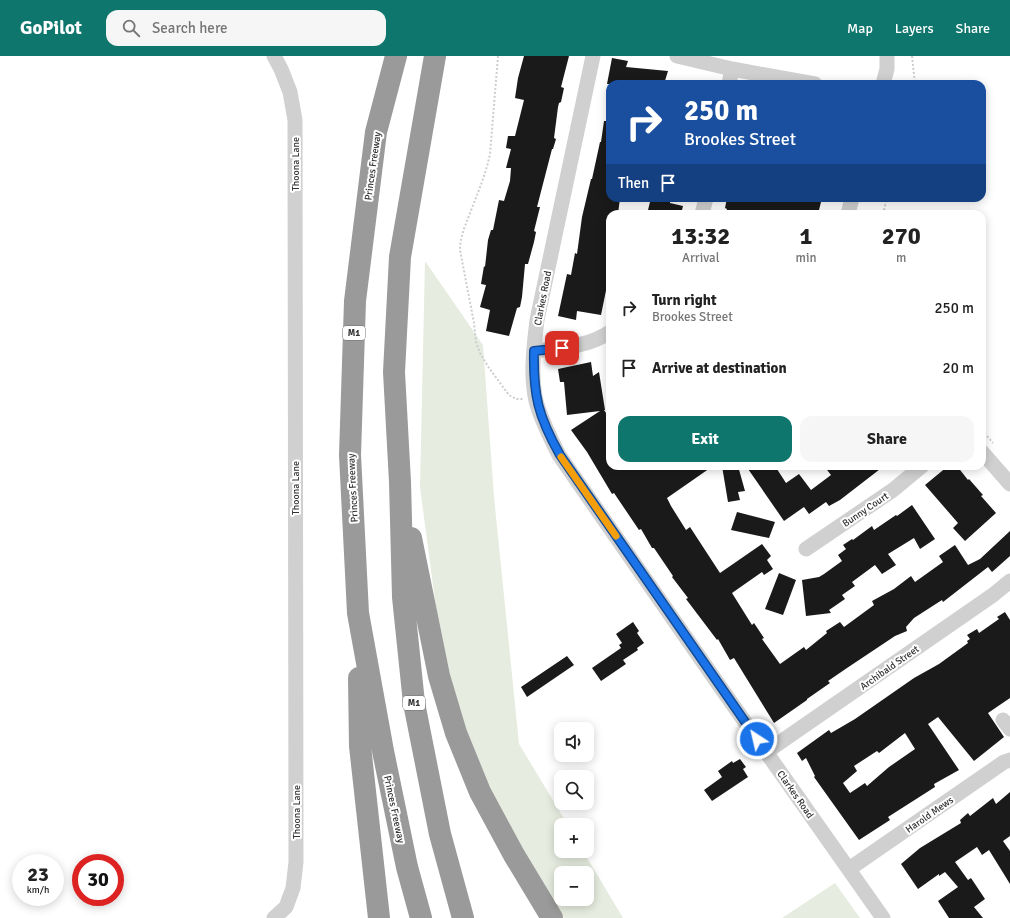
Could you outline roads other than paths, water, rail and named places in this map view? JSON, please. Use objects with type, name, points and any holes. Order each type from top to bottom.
[{"type":"highway","name":"Princes Freeway","points":[[396,56],[376,132],[356,301],[350,455],[358,613],[383,751],[407,867],[421,918]]},
{"type":"highway","name":"M1","points":[[435,56],[400,257],[394,372],[400,482],[403,597],[414,703],[440,834],[463,918]]},
{"type":"highway","points":[[400,482],[439,676],[456,733],[480,792],[514,854],[552,918]]},
{"type":"highway","points":[[358,613],[360,746],[379,918]]},
{"type":"street","name":"Thoona Lane","points":[[274,56],[290,92],[295,120],[296,862],[293,888],[286,907],[274,918]]},
{"type":"street","name":"Clarkes Road","points":[[593,56],[537,320],[533,373],[536,396],[547,432],[560,455],[883,918]]},
{"type":"street","points":[[678,56],[732,69],[793,80]]},
{"type":"street","points":[[884,80],[887,69],[887,56]]},
{"type":"street","points":[[730,80],[732,69]]},
{"type":"street","points":[[534,351],[571,347],[602,338],[606,335]]},
{"type":"street","points":[[986,457],[1010,484]]},
{"type":"street","name":"Bunny Court","points":[[806,549],[893,490],[917,470]]},
{"type":"street","name":"Archibald Street","points":[[766,752],[993,595],[1010,581]]},
{"type":"street","name":"Harold Mews","points":[[849,869],[1004,762],[1010,760]]}]
